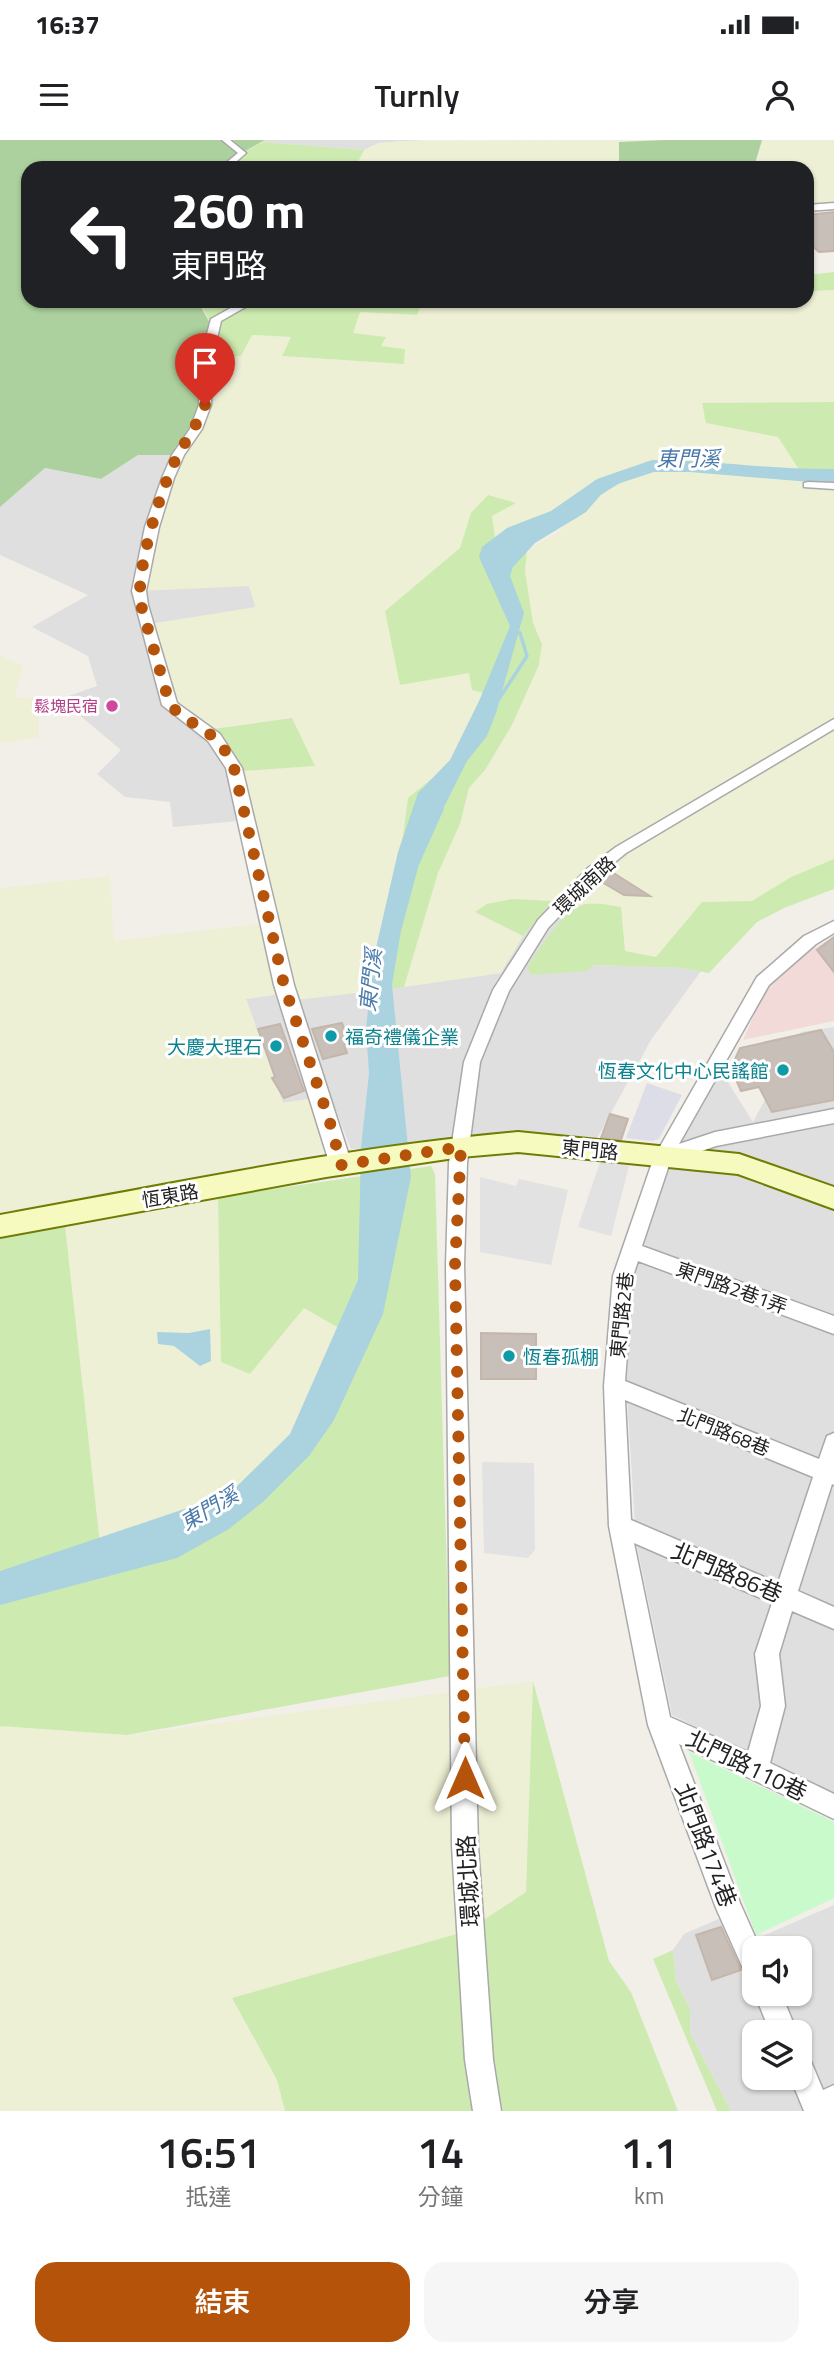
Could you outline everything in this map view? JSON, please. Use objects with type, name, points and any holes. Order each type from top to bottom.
[{"type":"main road","name":"東門路","points":[[346,1164],[461,1147],[518,1142],[739,1164],[834,1198]]},
{"type":"main road","name":"恆東路","points":[[0,1226],[346,1164]]},
{"type":"street","points":[[226,140],[242,153],[232,161]]},
{"type":"street","points":[[814,207],[834,206]]},
{"type":"street","points":[[237,308],[216,319],[207,356],[205,405],[196,429],[178,455],[152,527],[139,598],[170,705],[214,735],[228,753],[234,768],[284,985],[334,1137],[346,1164]]},
{"type":"street","points":[[808,485],[834,486]]},
{"type":"street","name":"環城南路","points":[[461,1147],[472,1062],[501,990],[543,924],[593,872],[621,850],[834,723]]},
{"type":"street","name":"東門路2巷","points":[[660,1725],[620,1526],[614,1385],[623,1276],[663,1157],[763,981],[787,957],[834,926]]},
{"type":"street","points":[[663,1157],[715,1139],[834,1116]]},
{"type":"street","name":"環城北路","points":[[461,1147],[455,1265],[466,1846],[479,2060],[487,2111]]},
{"type":"street","name":"東門路2巷1弄","points":[[631,1250],[834,1325]]},
{"type":"street","name":"北門路68巷","points":[[614,1385],[830,1474]]},
{"type":"street","points":[[756,1769],[773,1706],[767,1654],[830,1474],[834,1443]]},
{"type":"street","name":"北門路86巷","points":[[620,1526],[834,1618]]},
{"type":"street","name":"北門路110巷","points":[[660,1725],[687,1735],[834,1807]]},
{"type":"street","name":"北門路174巷","points":[[660,1725],[742,1937]]},
{"type":"street","points":[[812,2088],[823,2106]]},
{"type":"shaded area","points":[[423,140],[379,143],[364,150],[263,142]]},
{"type":"shaded area","points":[[138,455],[178,455],[249,586],[256,608],[144,625],[169,713],[198,730],[222,759],[228,772],[239,821],[173,827],[170,802],[125,797],[97,774],[121,750],[60,699],[97,686],[88,656],[32,627],[88,595],[0,555],[0,507],[45,468],[101,479]]},
{"type":"shaded area","points":[[553,901],[578,906],[536,953],[592,965],[701,971],[651,1040],[596,1140],[351,1149],[330,1096],[283,1103],[246,999],[279,994],[281,999],[304,999],[500,973],[523,936]]},
{"type":"shaded area","points":[[834,937],[834,1021],[743,1040],[767,985],[799,957]]},
{"type":"shaded area","points":[[834,1027],[834,1795],[672,1715],[636,1542],[626,1379],[634,1259],[661,1178],[719,1068],[753,1122],[801,1032]]},
{"type":"shaded area","points":[[647,1083],[682,1095],[659,1139],[652,1141],[626,1138]]},
{"type":"shaded area","points":[[601,1159],[629,1166],[611,1236],[578,1227]]},
{"type":"shaded area","points":[[480,1177],[516,1186],[519,1179],[568,1190],[551,1265],[480,1252]]},
{"type":"shaded area","points":[[482,1462],[534,1463],[535,1550],[528,1558],[484,1553]]},
{"type":"shaded area","points":[[834,1905],[834,2111],[731,2111],[690,2033],[690,2009],[676,1981],[673,1950],[684,1934],[721,1918],[754,1936],[742,1936],[742,2006],[812,2006],[812,1936],[763,1936]]},
{"type":"green space","points":[[0,140],[265,140],[233,161],[21,161],[21,308],[202,308],[212,327],[205,405],[178,455],[138,455],[101,479],[45,468],[0,507]]},
{"type":"green space","points":[[664,140],[620,142],[619,161],[358,161],[364,150],[379,143]]},
{"type":"green space","points":[[762,140],[834,140],[834,204],[814,206],[814,161],[756,161]]},
{"type":"green space","points":[[762,140],[756,161],[619,161],[619,142]]},
{"type":"green space","points":[[263,142],[364,150],[358,161],[232,161]]},
{"type":"green space","points":[[834,272],[834,290],[814,291],[814,274]]},
{"type":"green space","points":[[834,290],[834,402],[703,403],[706,423],[778,437],[805,479],[834,480],[834,859],[791,877],[752,901],[702,902],[656,957],[625,951],[595,904],[578,906],[541,899],[475,912],[523,936],[501,973],[404,987],[438,873],[460,824],[469,788],[485,770],[512,725],[539,665],[542,644],[533,623],[525,571],[527,550],[565,525],[496,545],[492,516],[471,513],[460,548],[385,611],[500,697],[400,859],[373,991],[304,999],[281,999],[279,994],[246,999],[283,1103],[310,1099],[324,1152],[0,1215],[0,888],[110,876],[114,941],[264,923],[228,772],[314,765],[291,718],[198,730],[170,713],[144,625],[256,607],[249,586],[139,591],[207,356],[241,355],[251,335],[291,337],[282,356],[404,364],[405,349],[380,346],[385,337],[353,333],[359,312],[417,315],[420,308],[814,308],[814,291]]},
{"type":"green space","points":[[203,308],[420,308],[417,315],[360,312],[353,333],[386,337],[381,346],[405,349],[404,364],[282,356],[291,337],[252,335],[241,356],[207,356],[212,327]]},
{"type":"green space","points":[[834,402],[834,480],[805,479],[778,437],[706,423],[702,403]]},
{"type":"green space","points":[[488,495],[516,503],[492,516],[496,545],[527,550],[525,571],[533,623],[542,644],[539,665],[512,725],[485,770],[469,788],[460,824],[438,873],[404,987],[373,991],[400,859],[408,798],[445,768],[499,697],[472,690],[469,673],[400,685],[385,611],[460,548],[471,513]]},
{"type":"green space","points":[[0,655],[23,666],[15,697],[39,698],[39,737],[0,744]]},
{"type":"green space","points":[[292,718],[315,766],[228,772],[222,759],[198,731]]},
{"type":"green space","points":[[834,859],[834,889],[784,908],[757,922],[709,973],[681,968],[592,965],[588,971],[532,975],[527,968],[556,926],[582,905],[621,907],[625,951],[656,957],[702,902],[752,901],[791,877]]},
{"type":"green space","points":[[512,899],[553,901],[523,936],[475,912],[487,904]]},
{"type":"green space","points":[[431,1166],[435,1174],[450,1676],[127,1735],[0,1726],[0,1236],[65,1225],[103,1572],[279,1480],[342,1330],[304,1308],[250,1374],[221,1362],[218,1197]]},
{"type":"green space","points":[[218,1197],[222,1362],[250,1374],[303,1307],[342,1330],[278,1480],[103,1573],[65,1225]]},
{"type":"green space","points":[[533,1681],[526,1892],[467,1931],[232,1999],[277,2080],[285,2111],[0,2111],[0,1726],[127,1735]]},
{"type":"green space","points":[[533,1681],[609,1961],[631,1992],[678,2111],[285,2111],[277,2080],[232,1998],[467,1931],[526,1892]]},
{"type":"green space","points":[[689,1752],[834,1822],[834,1898],[756,1935]]},
{"type":"green space","points":[[673,1950],[676,1981],[690,2009],[690,2033],[731,2111],[717,2111],[653,1959]]},
{"type":"water","points":[[652,460],[834,469],[834,484],[690,472],[645,472],[605,490],[586,512],[535,543],[513,567],[510,576],[524,613],[496,713],[487,736],[467,761],[423,849],[401,931],[392,985],[411,1177],[383,1314],[334,1420],[309,1456],[264,1501],[229,1529],[177,1558],[0,1605],[0,1571],[229,1494],[290,1434],[358,1280],[361,1148],[369,1073],[366,1029],[373,961],[398,852],[418,793],[450,760],[480,699],[510,626],[479,557],[482,547],[507,528],[551,511],[597,479]]},
{"type":"water","points":[[210,1329],[211,1361],[200,1366],[174,1346],[158,1344],[157,1332],[189,1333]]},
{"type":"building","points":[[834,212],[834,251],[819,252],[814,247],[814,214]]},
{"type":"building","points":[[612,872],[650,896],[624,895],[600,881]]},
{"type":"building","points":[[834,937],[834,972],[817,950]]},
{"type":"building","name":"福奇禮儀企業","points":[[342,1023],[350,1043],[344,1045],[347,1053],[323,1059],[312,1029]]},
{"type":"building","points":[[280,1024],[304,1091],[284,1098],[272,1078],[275,1077],[258,1029]]},
{"type":"building","name":"恆春文化中心民謠館","points":[[821,1030],[834,1052],[834,1100],[772,1112],[759,1087],[741,1091],[731,1068],[740,1048]]},
{"type":"building","points":[[610,1114],[628,1119],[621,1140],[601,1138]]},
{"type":"building","name":"恆春孤棚","points":[[481,1333],[536,1334],[536,1379],[481,1379]]},
{"type":"building","points":[[721,1927],[741,1970],[712,1980],[696,1935]]},
{"type":"waterway","name":"東門溪","points":[[600,494],[619,482],[656,470]]},
{"type":"waterway","name":"東門溪","points":[[560,525],[576,517]]},
{"type":"waterway","name":"東門溪","points":[[516,628],[520,634]]},
{"type":"waterway","name":"東門溪","points":[[499,699],[527,656],[520,634]]},
{"type":"waterway","name":"東門溪","points":[[417,865],[442,809]]},
{"type":"place","name":"鬆塊民宿","points":[[112,706]]},
{"type":"place","name":"福奇禮儀企業","points":[[331,1036]]},
{"type":"place","name":"大慶大理石","points":[[276,1046]]},
{"type":"place","name":"恆春文化中心民謠館","points":[[783,1070]]},
{"type":"place","name":"恆春孤棚","points":[[509,1356]]},
{"type":"route","points":[[205,405],[196,429],[178,455],[168,478],[152,527],[139,591],[170,705],[214,735],[228,753],[234,768],[284,985],[332,1129],[341,1165],[461,1147],[455,1265],[465,1778]]}]
